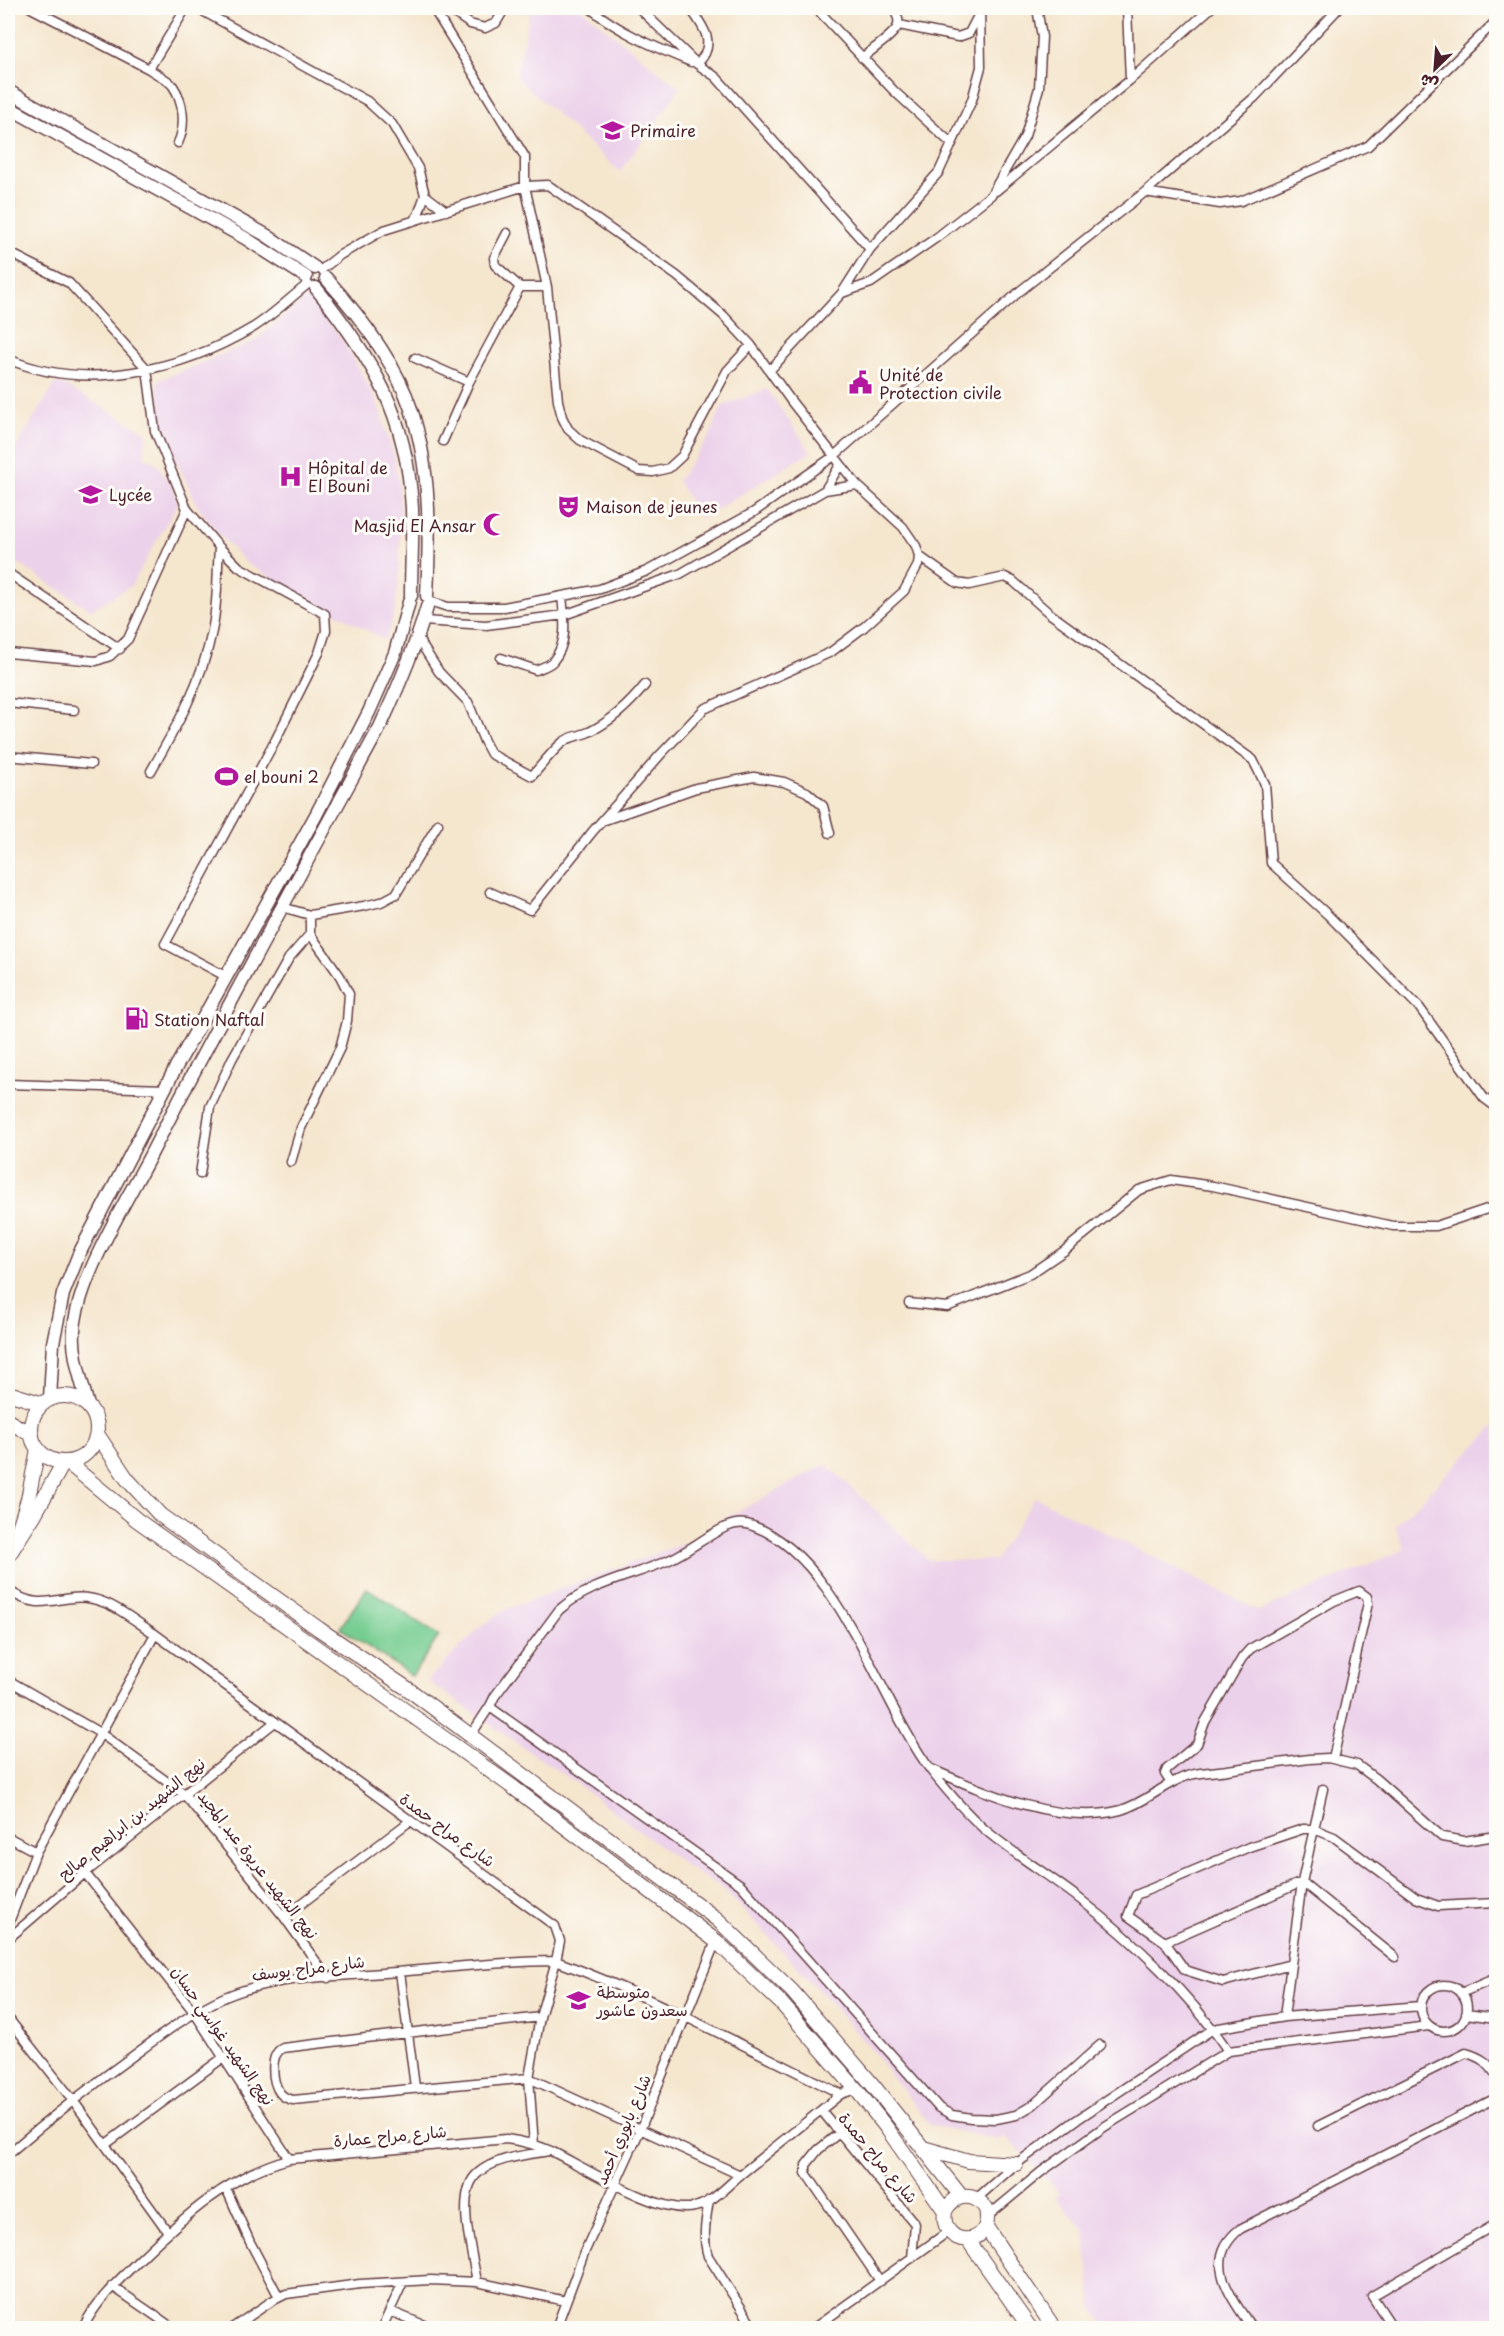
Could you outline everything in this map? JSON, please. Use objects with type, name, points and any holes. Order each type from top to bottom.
[{"type":"main road","points":[[8,91],[266,235],[358,316],[387,360],[411,408],[424,459],[428,503],[427,601],[418,639],[400,684],[380,727],[192,1074],[95,1261],[80,1303],[74,1329],[75,1349],[88,1406]]},
{"type":"main road","points":[[8,107],[315,278],[375,371],[390,401],[406,461],[412,508],[410,599],[395,653],[369,712],[165,1089],[79,1254],[63,1294],[53,1342],[46,1401],[33,1418],[32,1435],[38,1449],[50,1458],[66,1462],[137,1520],[514,1788],[716,1941],[781,2003],[856,2089],[886,2127],[945,2211],[945,2225],[949,2231],[960,2239],[968,2240],[979,2236],[987,2222]]},
{"type":"main road","points":[[410,599],[415,610],[422,610],[427,601]]},
{"type":"main road","points":[[8,1393],[46,1401],[70,1396],[80,1399],[94,1414],[97,1434],[127,1479],[160,1515],[245,1578],[471,1735],[718,1920],[792,1991],[872,2084],[962,2196]]},
{"type":"main road","points":[[8,1421],[32,1435]]},
{"type":"main road","points":[[10,1551],[66,1462],[84,1456],[90,1450],[97,1434]]},
{"type":"main road","points":[[10,1551],[28,1498],[38,1449]]},
{"type":"main road","points":[[923,2148],[969,2161],[1016,2164]]},
{"type":"main road","points":[[945,2211],[954,2199],[962,2196],[976,2199],[986,2209],[987,2222],[1054,2328]]},
{"type":"main road","points":[[968,2240],[1029,2328]]},
{"type":"street","points":[[31,8],[149,69],[172,84],[178,96],[184,130],[178,143]]},
{"type":"street","points":[[149,69],[186,8]]},
{"type":"street","points":[[200,8],[367,101],[392,124],[418,168],[425,195],[418,215],[412,222]]},
{"type":"street","points":[[433,8],[525,157],[525,186],[547,287],[561,417],[568,429],[580,440],[639,471],[653,472],[669,468],[682,456],[727,371],[751,345]]},
{"type":"street","points":[[447,8],[470,24],[485,28],[496,22],[505,8]]},
{"type":"street","points":[[590,8],[607,22],[643,41],[697,64]]},
{"type":"street","points":[[639,8],[697,64],[716,77],[870,249]]},
{"type":"street","points":[[690,8],[706,30],[707,45],[704,57],[697,64]]},
{"type":"street","points":[[816,8],[862,58],[952,144]]},
{"type":"street","points":[[862,58],[894,32],[899,25],[898,15],[892,8]]},
{"type":"street","points":[[991,195],[1025,136],[1040,88],[1042,38],[1037,8]]},
{"type":"street","points":[[1127,8],[1130,80]]},
{"type":"street","points":[[842,293],[871,283],[936,238],[1130,80],[1210,8]]},
{"type":"street","points":[[427,601],[448,607],[504,607],[600,589],[647,571],[754,512],[834,456],[1020,291],[1145,192],[1255,98],[1339,8]]},
{"type":"street","points":[[899,25],[958,37],[969,33],[980,10]]},
{"type":"street","points":[[770,370],[842,293],[870,249],[939,172],[972,100],[981,67],[980,10]]},
{"type":"street","points":[[1145,192],[1220,204],[1241,201],[1368,146],[1497,21]]},
{"type":"street","points":[[8,359],[72,376],[112,376],[147,369],[201,352],[255,326],[340,255],[384,230],[537,184],[548,185],[676,276],[723,315],[751,345],[791,402],[840,465],[857,485],[903,528],[916,546],[918,565],[904,591],[864,627],[831,652],[704,709],[675,737],[530,910],[490,892]]},
{"type":"street","points":[[425,195],[446,211]]},
{"type":"street","points":[[507,232],[494,258],[495,265],[520,287],[547,287]]},
{"type":"street","points":[[8,252],[69,283],[147,369],[155,431],[187,509],[219,547],[239,567],[325,614],[326,631],[319,653],[275,741],[165,944],[227,977]]},
{"type":"street","points":[[443,441],[468,382],[520,287]]},
{"type":"street","points":[[415,358],[468,382]]},
{"type":"street","points":[[825,490],[840,465]]},
{"type":"street","points":[[423,621],[486,626],[564,615],[680,574],[825,490],[857,485]]},
{"type":"street","points":[[8,653],[96,661],[120,649],[129,639],[187,509]]},
{"type":"street","points":[[151,771],[200,678],[213,629],[219,547]]},
{"type":"street","points":[[918,556],[957,583],[969,585],[1005,577],[1013,581],[1049,613],[1253,760],[1265,784],[1271,863],[1328,915],[1419,1007],[1484,1098],[1497,1107]]},
{"type":"street","points":[[8,573],[120,649]]},
{"type":"street","points":[[501,658],[536,670],[552,663],[562,644],[565,624],[562,596]]},
{"type":"street","points":[[418,639],[439,672],[468,702],[491,754],[532,776],[562,743],[573,736],[587,733],[614,717],[631,704],[645,685]]},
{"type":"street","points":[[8,704],[74,710]]},
{"type":"street","points":[[8,756],[91,764]]},
{"type":"street","points":[[602,822],[696,788],[754,777],[784,782],[807,792],[823,806],[830,833]]},
{"type":"street","points":[[282,907],[310,915],[381,902],[396,894],[438,824]]},
{"type":"street","points":[[291,1162],[301,1128],[340,1048],[347,1021],[349,994],[340,976],[310,934],[310,915]]},
{"type":"street","points":[[200,1174],[210,1107],[232,1059],[289,958],[310,934]]},
{"type":"street","points":[[8,1084],[165,1089]]},
{"type":"street","points":[[909,1303],[947,1306],[1030,1274],[1064,1251],[1139,1190],[1171,1180],[1214,1186],[1393,1227],[1436,1226],[1497,1206]]},
{"type":"street","points":[[471,1735],[499,1689],[552,1619],[572,1599],[587,1590],[669,1560],[726,1527],[740,1523],[753,1526],[779,1538],[800,1557],[826,1589],[869,1658],[916,1751],[957,1801],[983,1828],[1082,1901],[1152,1961],[1213,2029],[1228,2051]]},
{"type":"street","name":"شارع مراح حمدة","points":[[8,1590],[17,1597],[31,1602],[45,1603],[78,1598],[94,1600],[109,1605],[155,1634],[555,1926],[560,1941],[555,1961],[592,1974],[841,2094],[856,2089]]},
{"type":"street","points":[[1171,1783],[1165,1774],[1167,1769],[1197,1744],[1205,1722],[1242,1658],[1250,1649],[1334,1601],[1359,1591],[1367,1596],[1368,1603],[1333,1759]]},
{"type":"street","points":[[8,1925],[36,1852],[155,1634]]},
{"type":"street","name":"نهج الشهيد عريوة عبد المجيد","points":[[8,1680],[100,1733],[184,1794],[284,1917],[328,1978]]},
{"type":"street","points":[[490,1706],[741,1885],[939,2108],[951,2115],[996,2119],[1016,2115],[1033,2105],[1100,2045]]},
{"type":"street","name":"نهج الشهيد بن ابراهيم صالح","points":[[8,1939],[85,1873],[275,1722]]},
{"type":"street","points":[[929,1768],[1007,1799],[1077,1815],[1123,1810],[1171,1783],[1191,1775],[1309,1759],[1333,1759],[1357,1765],[1367,1772],[1442,1837],[1464,1841],[1497,1836]]},
{"type":"street","points":[[1284,2017],[1302,1882],[1323,1789]]},
{"type":"street","points":[[284,1917],[410,1821]]},
{"type":"street","points":[[1291,1964],[1223,1982],[1185,1970],[1165,1942],[1128,1916],[1136,1895],[1303,1828],[1314,1829],[1334,1837],[1416,1898],[1438,1906],[1497,1903]]},
{"type":"street","points":[[8,1837],[36,1852]]},
{"type":"street","name":"نهج الشهيد غواسي حسان","points":[[85,1873],[194,2012],[289,2159]]},
{"type":"street","points":[[1165,1942],[1302,1882]]},
{"type":"street","points":[[1302,1882],[1395,1957]]},
{"type":"street","name":"شارع بابوري أحمد","points":[[558,2327],[584,2253],[640,2130],[716,1941]]},
{"type":"street","name":"شارع مراح يوسف","points":[[8,2154],[72,2099],[194,2012],[228,1996],[251,1988],[328,1978],[511,1961],[555,1961]]},
{"type":"street","points":[[534,2145],[529,2078],[540,2017],[555,1961]]},
{"type":"street","points":[[400,1972],[415,2087]]},
{"type":"street","points":[[1461,1993],[1497,1978]]},
{"type":"street","points":[[1440,1986],[1455,1988],[1461,1993],[1465,1999],[1466,2014],[1458,2027],[1443,2032],[1424,2021],[1421,2006],[1427,1993],[1440,1986]]},
{"type":"street","points":[[976,2199],[1016,2164],[1075,2121],[1213,2029],[1284,2017],[1421,2006]]},
{"type":"street","points":[[1466,2014],[1497,2018]]},
{"type":"street","points":[[540,2017],[283,2048],[276,2054],[273,2063],[279,2091],[293,2100],[529,2078],[740,2175]]},
{"type":"street","points":[[8,2018],[106,2144],[168,2232]]},
{"type":"street","points":[[987,2222],[1041,2172],[1104,2127],[1228,2051],[1430,2026]]},
{"type":"street","points":[[1318,2126],[1466,2053],[1478,2056],[1490,2065],[1497,2075]]},
{"type":"street","points":[[106,2144],[224,2056]]},
{"type":"street","name":"شارع مراح عمارة","points":[[83,2328],[99,2301],[112,2286],[168,2232],[226,2188],[260,2168],[289,2159],[506,2139],[534,2145],[670,2208],[684,2210],[698,2207],[709,2200],[841,2094]]},
{"type":"street","points":[[1252,2328],[1232,2299],[1221,2272],[1221,2257],[1229,2238],[1240,2229],[1497,2098]]},
{"type":"street","name":"شارع مراح حمدة","points":[[821,2110],[915,2224],[912,2258]]},
{"type":"street","points":[[839,2133],[806,2165],[806,2173],[880,2281]]},
{"type":"street","points":[[477,2282],[465,2207],[470,2184],[477,2174],[489,2165],[510,2158],[549,2151]]},
{"type":"street","points":[[226,2188],[250,2242],[279,2297]]},
{"type":"street","points":[[709,2200],[704,2245],[708,2256],[754,2328]]},
{"type":"street","points":[[1393,2328],[1372,2296],[1497,2224]]},
{"type":"street","points":[[814,2328],[949,2231]]},
{"type":"street","points":[[382,2328],[403,2282]]},
{"type":"street","points":[[232,2328],[279,2297],[326,2288],[403,2282],[477,2282],[567,2301]]},
{"type":"street","points":[[112,2286],[173,2328]]},
{"type":"street","points":[[390,2311],[431,2328]]},
{"type":"shaded area","name":"Primaire","points":[[531,8],[580,8],[680,88],[620,172],[516,77]]},
{"type":"shaded area","name":"Hôpital de El Bouni","points":[[307,297],[343,341],[356,363],[377,402],[394,455],[401,514],[399,578],[395,611],[385,640],[247,564],[218,533],[197,505],[163,431],[157,381],[255,341]]},
{"type":"shaded area","name":"Lycée","points":[[57,381],[147,433],[144,456],[156,463],[172,486],[178,503],[131,586],[91,610],[8,557],[8,460]]},
{"type":"shaded area","points":[[767,389],[811,452],[701,519],[677,481],[709,437],[722,406]]},
{"type":"shaded area","points":[[1496,1425],[1496,2328],[1105,2328],[1093,2307],[1084,2229],[1055,2197],[1060,2194],[1005,2136],[998,2140],[930,2125],[873,2052],[824,1995],[722,1888],[690,1869],[577,1784],[427,1681],[478,1629],[504,1610],[690,1541],[711,1526],[826,1464],[929,1560],[995,1560],[1035,1497],[1259,1611],[1405,1549],[1395,1526]]},
{"type":"green space","points":[[367,1588],[439,1636],[412,1676],[340,1628]]},
{"type":"place","name":"Primaire","points":[[612,130]]},
{"type":"place","name":"Unité de Protection civile","points":[[861,383]]},
{"type":"place","name":"Hôpital de El Bouni","points":[[290,476]]},
{"type":"place","name":"Lycée","points":[[91,494]]},
{"type":"place","name":"Maison de jeunes","points":[[568,506]]},
{"type":"place","name":"Masjid El Ansar","points":[[494,525]]},
{"type":"place","name":"el bouni 2","points":[[226,776]]},
{"type":"place","name":"Station Naftal","points":[[136,1019]]},
{"type":"place","name":"متوسطة سعدون عاشور","points":[[579,2000]]}]
